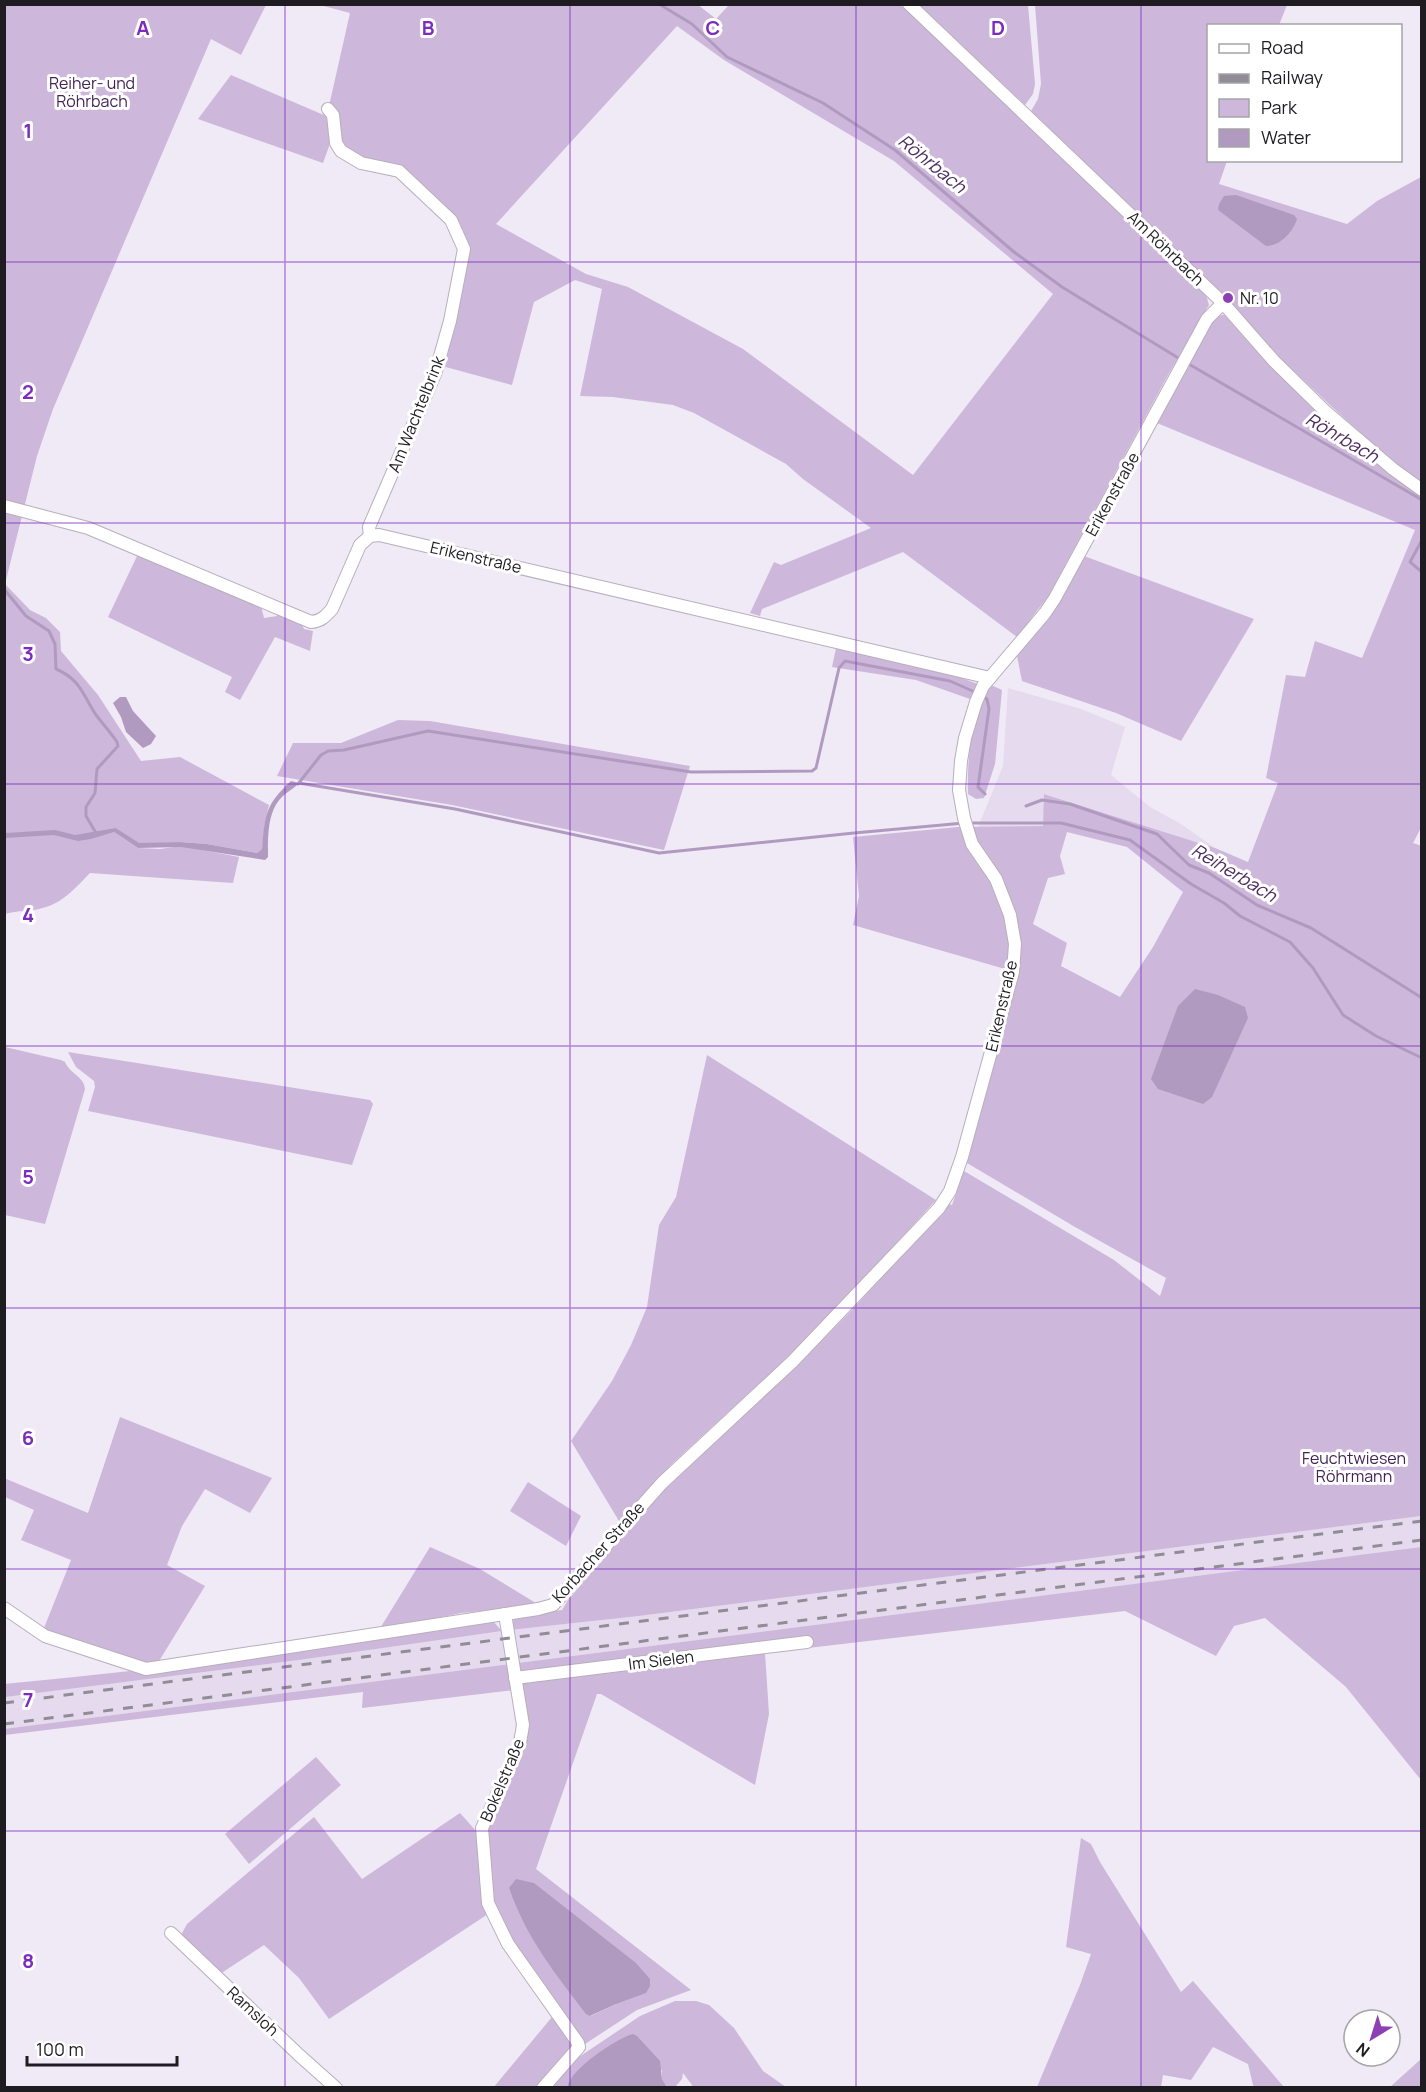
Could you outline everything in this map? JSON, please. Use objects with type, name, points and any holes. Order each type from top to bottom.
[{"type":"street","name":"Am Röhrbach","points":[[909,4],[1223,303],[1274,361],[1325,411],[1393,469],[1422,490]]},
{"type":"street","name":"Am Wachtelbrink","points":[[328,110],[333,115],[336,143],[340,151],[361,163],[399,171],[451,220],[464,249],[450,321],[435,374],[369,527],[370,536]]},
{"type":"street","name":"Erikenstraße","points":[[944,1201],[962,1157],[1010,984],[1015,944],[1010,915],[1002,892],[996,879],[972,844],[963,818],[959,790],[961,761],[976,702],[987,682],[1055,598],[1207,319],[1223,303]]},
{"type":"street","points":[[4,506],[88,528],[311,622],[319,621],[332,609],[360,544],[370,536]]},
{"type":"street","name":"Erikenstraße","points":[[370,536],[379,535],[987,682]]},
{"type":"street","name":"Korbacher Straße","points":[[4,1608],[51,1638],[146,1669],[553,1605],[662,1482],[793,1361],[944,1201]]},
{"type":"street","name":"Bokelstraße","points":[[505,1614],[522,1731],[520,1743],[482,1828],[481,1835],[488,1903],[492,1914],[508,1944],[579,2047],[543,2088]]},
{"type":"street","name":"Im Sielen","points":[[515,1678],[807,1642]]},
{"type":"street","name":"Ramsloh","points":[[171,1933],[336,2088]]},
{"type":"shaded area","points":[[1008,688],[1081,709],[1125,727],[1111,775],[1150,807],[1181,824],[1215,848],[1045,794],[1043,826],[978,827],[1003,766]]},
{"type":"shaded area","points":[[1421,1516],[1421,1547],[5,1729],[4,1697],[299,1660],[502,1631],[639,1616]]},
{"type":"green space","points":[[697,4],[716,19],[729,5],[901,5],[1205,291],[1209,305],[1168,375],[1049,595],[1017,637],[903,552],[762,609],[760,616],[750,613],[774,562],[781,565],[871,528],[786,464],[694,413],[673,405],[613,397],[580,396],[602,289],[575,280],[534,302],[512,385],[442,366],[464,284],[469,249],[401,168],[363,160],[343,149],[329,106],[350,13],[320,5]],"holes":[[[677,26],[724,60],[894,161],[1053,294],[913,475],[743,349],[628,287],[586,274],[496,224]]]},
{"type":"green space","name":"Reiher- und Röhrbach","points":[[4,5],[266,5],[241,55],[211,39],[53,409],[37,456],[5,584],[30,610],[46,618],[60,632],[61,651],[98,695],[141,761],[180,757],[269,805],[262,849],[257,853],[207,844],[180,842],[139,844],[116,828],[114,832],[138,848],[160,849],[181,846],[239,857],[233,883],[90,873],[70,893],[53,905],[5,914]]},
{"type":"green space","points":[[919,5],[1028,5],[1035,84],[1033,94],[1025,105]]},
{"type":"green space","points":[[1035,5],[1287,5],[1279,24],[1207,24],[1207,162],[1227,162],[1219,184],[1347,224],[1377,201],[1421,177],[1421,484],[1396,465],[1279,357],[1219,292],[1031,111],[1038,99],[1041,84]]},
{"type":"green space","points":[[231,75],[326,116],[332,138],[323,163],[198,119]]},
{"type":"green space","name":"Feuchtwiesen Röhrmann","points":[[1226,314],[1271,367],[1323,417],[1421,496],[1422,826],[1413,843],[1422,846],[1421,1516],[639,1616],[510,1630],[514,1619],[522,1615],[562,1610],[568,1600],[663,1489],[798,1364],[851,1311],[949,1204],[952,1205],[964,1171],[1114,1260],[1160,1296],[1166,1278],[967,1163],[1019,973],[853,925],[859,896],[853,837],[958,827],[1043,826],[1044,794],[1215,848],[1248,862],[1278,783],[1266,778],[1286,675],[1305,677],[1315,641],[1362,658],[1415,530],[1157,423],[1215,317]],"holes":[[[1067,832],[1127,847],[1183,892],[1153,947],[1120,997],[1061,966],[1067,943],[1033,924],[1048,878],[1065,874],[1060,856]]]},
{"type":"green space","points":[[139,552],[261,606],[264,618],[277,616],[278,613],[302,624],[304,629],[313,631],[310,651],[275,637],[240,700],[225,692],[232,677],[108,617]]},
{"type":"green space","points":[[1084,556],[1254,619],[1181,741],[1116,713],[1022,681],[1017,656],[1059,604]]},
{"type":"green space","points":[[836,648],[950,674],[978,684],[970,699],[916,680],[832,667]]},
{"type":"green space","points":[[991,685],[1002,690],[995,764],[984,798],[976,799],[968,794],[968,764],[975,724]]},
{"type":"green space","points":[[398,720],[430,721],[690,766],[664,850],[452,805],[277,776],[293,743],[341,743]]},
{"type":"green space","points":[[5,1047],[65,1062],[80,1078],[85,1089],[45,1224],[5,1215]]},
{"type":"green space","points":[[68,1052],[370,1100],[373,1104],[352,1165],[88,1111],[95,1087],[94,1081],[76,1067]]},
{"type":"green space","points":[[707,1055],[936,1200],[842,1303],[789,1356],[674,1462],[619,1521],[571,1441],[612,1381],[647,1307],[659,1225],[676,1197]]},
{"type":"green space","points":[[120,1417],[272,1478],[250,1513],[205,1489],[182,1526],[167,1565],[205,1586],[156,1666],[57,1635],[44,1628],[71,1560],[21,1540],[34,1510],[5,1497],[4,1478],[88,1513]]},
{"type":"green space","points":[[528,1482],[581,1516],[566,1546],[510,1511]]},
{"type":"green space","points":[[430,1547],[480,1569],[539,1605],[461,1613],[379,1630]]},
{"type":"green space","points":[[1421,1547],[1421,1780],[1346,1687],[1265,1618],[1234,1626],[1216,1656],[1125,1611],[765,1653],[769,1714],[755,1785],[601,1694],[597,1694],[536,1869],[691,1990],[637,2010],[585,2044],[527,1965],[503,1926],[493,1901],[487,1829],[522,1752],[523,1689],[362,1708],[363,1692],[5,1735],[4,1729]],"holes":[[[509,1888],[616,2004],[591,2016],[533,1940]]]},
{"type":"green space","points":[[492,1620],[502,1631],[299,1660],[5,1697],[4,1684],[249,1657]]},
{"type":"green space","points":[[316,1757],[341,1785],[249,1864],[225,1834]]},
{"type":"green space","points":[[460,1813],[476,1831],[482,1897],[488,1914],[329,2019],[299,1978],[264,1945],[220,1974],[181,1935],[187,1924],[314,1817],[362,1879]]},
{"type":"green space","points":[[1081,1838],[1091,1844],[1181,1992],[1193,1981],[1284,2087],[1255,2087],[1248,2064],[1213,2047],[1191,2080],[1163,2075],[1161,2087],[1037,2087],[1091,1954],[1066,1947]]},
{"type":"green space","points":[[675,2001],[696,2001],[709,2005],[734,2028],[763,2071],[786,2087],[691,2087],[692,2085],[683,2073],[682,2079],[675,2087],[667,2087],[662,2079],[662,2070],[551,2088],[579,2057],[640,2016]]},
{"type":"green space","points":[[552,2017],[570,2042],[571,2048],[536,2087],[493,2088]]},
{"type":"green space","points":[[1421,2059],[1421,2087],[1390,2087]]},
{"type":"water","points":[[1236,195],[1294,215],[1297,219],[1295,224],[1281,241],[1266,246],[1218,210],[1224,196]]},
{"type":"water","points":[[120,697],[126,697],[133,711],[156,736],[151,744],[143,748],[126,732],[113,703]]},
{"type":"water","points":[[291,781],[299,783],[276,804],[269,826],[268,857],[265,860],[181,847],[138,848],[114,832],[78,841],[54,835],[5,838],[5,833],[55,830],[75,835],[116,828],[139,843],[207,844],[257,853],[262,849],[264,827],[271,804]]},
{"type":"water","points":[[1195,989],[1218,995],[1245,1007],[1248,1018],[1212,1097],[1203,1104],[1158,1089],[1151,1079],[1178,1006]]},
{"type":"water","points":[[516,1879],[534,1883],[636,1963],[650,1979],[650,1986],[646,1993],[590,2016],[586,2014],[532,1939],[509,1888]]},
{"type":"water","points":[[633,2034],[660,2061],[662,2079],[667,2087],[568,2087],[570,2080],[584,2064],[605,2048]]},
{"type":"waterway","name":"Röhrbach","points":[[659,4],[692,24],[727,57],[823,103],[895,150],[1014,252],[1062,287],[1180,359]]},
{"type":"waterway","name":"Röhrbach","points":[[1187,363],[1422,500]]},
{"type":"waterway","name":"Röhrbach","points":[[1422,540],[1410,562],[1422,572]]},
{"type":"waterway","points":[[4,589],[26,616],[49,631],[55,644],[56,669],[76,683],[96,715],[117,742],[118,746],[97,769],[95,793],[86,807],[86,816],[96,833]]},
{"type":"waterway","points":[[298,784],[321,755],[328,751],[344,750],[428,731],[691,772],[812,771],[816,768],[839,668],[845,661],[950,681],[977,693]]},
{"type":"waterway","points":[[983,696],[987,699],[989,709],[978,787],[985,794]]},
{"type":"waterway","points":[[299,783],[455,809],[659,853],[964,823]]},
{"type":"waterway","name":"Reiherbach","points":[[1026,806],[1042,800],[1070,804],[1157,834],[1189,865],[1209,873],[1257,905],[1311,928],[1422,998]]},
{"type":"waterway","points":[[970,823],[1061,823],[1130,840],[1240,916],[1290,942],[1313,968],[1343,1015],[1376,1036],[1422,1058]]},
{"type":"railway","points":[[4,1703],[1422,1521]]},
{"type":"railway","points":[[4,1724],[1422,1540]]},
{"type":"place","name":"Nr. 10","points":[[1228,298]]}]
